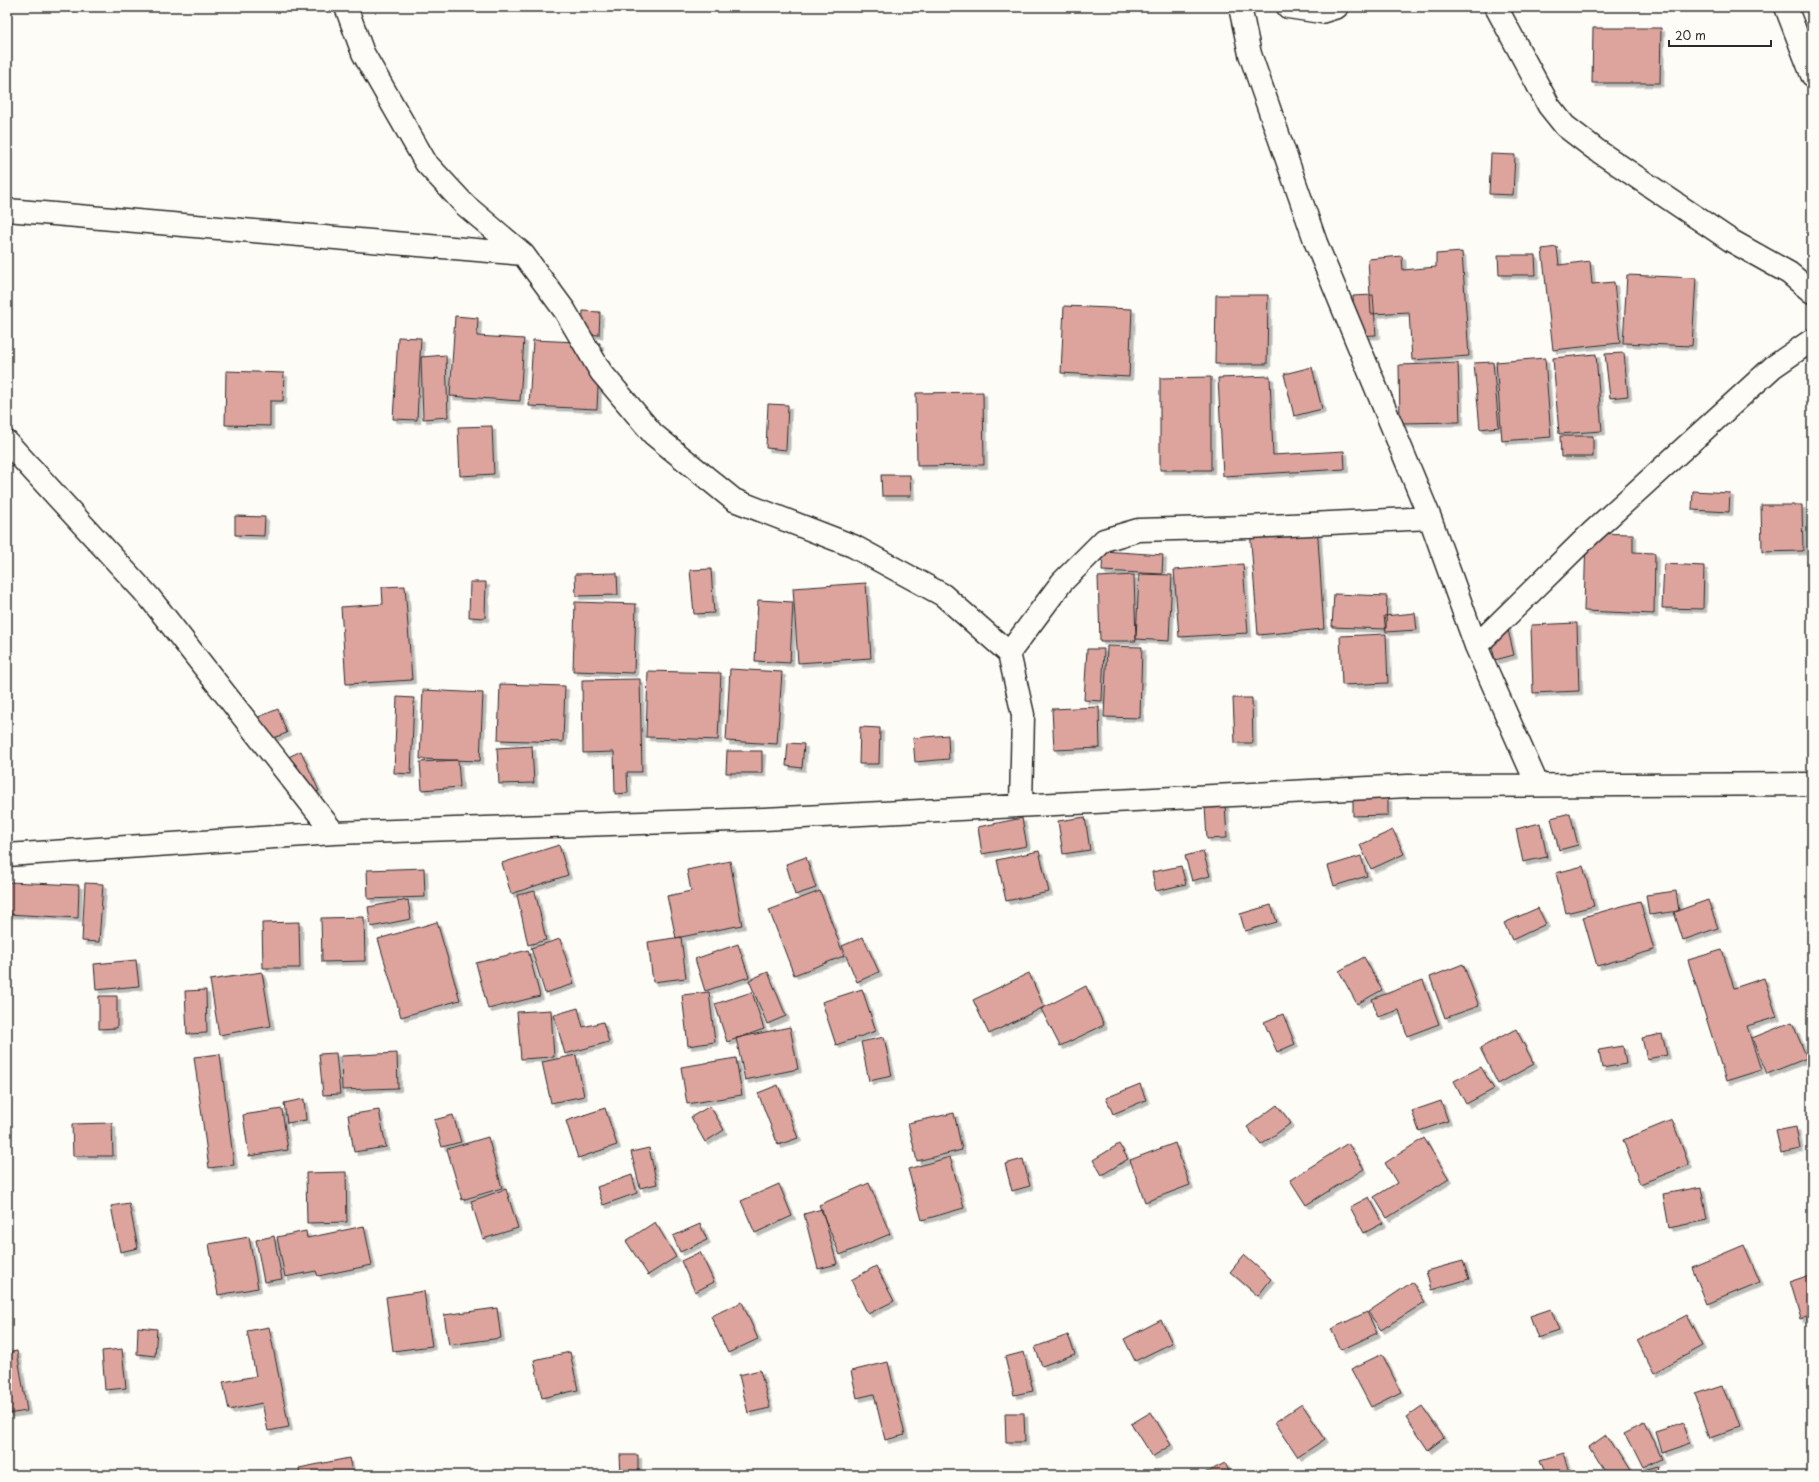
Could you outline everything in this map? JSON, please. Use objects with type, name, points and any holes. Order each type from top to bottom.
[{"type":"street","points":[[346,7],[363,53],[426,163],[464,205],[523,254],[564,311],[601,372],[654,434],[734,500],[853,546],[943,595],[1009,653],[1024,715],[1021,805]]},
{"type":"street","points":[[1240,7],[1250,54],[1316,243],[1430,518],[1476,646],[1537,784]]},
{"type":"street","points":[[1288,7],[1321,12],[1337,7]]},
{"type":"street","points":[[1496,7],[1549,106],[1565,126],[1601,154],[1730,240],[1789,273],[1812,292]]},
{"type":"street","points":[[1786,7],[1812,75]]},
{"type":"street","points":[[7,210],[523,254]]},
{"type":"street","points":[[1476,646],[1594,530],[1772,367],[1812,340]]},
{"type":"street","points":[[7,442],[150,598],[334,833]]},
{"type":"street","points":[[1009,653],[1062,582],[1104,540],[1138,530],[1249,527],[1430,518]]},
{"type":"street","points":[[7,855],[334,833],[764,819],[1408,786],[1537,784],[1812,784]]},
{"type":"building","points":[[1593,28],[1661,28],[1660,83],[1592,83]]},
{"type":"building","points":[[1491,154],[1515,155],[1513,195],[1489,194]]},
{"type":"building","points":[[1557,247],[1559,265],[1590,261],[1592,284],[1614,282],[1620,343],[1553,350],[1542,249]]},
{"type":"building","points":[[1462,252],[1469,356],[1412,360],[1409,312],[1371,314],[1368,259],[1402,256],[1403,270],[1436,267],[1436,254]]},
{"type":"building","points":[[1498,255],[1535,255],[1536,275],[1499,275]]},
{"type":"building","points":[[1627,275],[1696,278],[1692,346],[1623,343]]},
{"type":"building","points":[[1216,295],[1268,295],[1267,364],[1215,364]]},
{"type":"building","points":[[1373,295],[1376,335],[1355,336],[1353,296]]},
{"type":"building","points":[[1064,306],[1132,309],[1129,377],[1061,373]]},
{"type":"building","points":[[583,311],[600,312],[599,335],[582,334]]},
{"type":"building","points":[[455,316],[478,318],[477,336],[524,339],[520,401],[450,396]]},
{"type":"building","points":[[398,337],[421,338],[417,420],[393,419]]},
{"type":"building","points":[[533,340],[600,343],[597,409],[529,406]]},
{"type":"building","points":[[1624,353],[1628,396],[1610,398],[1605,354]]},
{"type":"building","points":[[1596,354],[1602,431],[1559,434],[1553,358]]},
{"type":"building","points":[[446,355],[448,417],[423,419],[421,357]]},
{"type":"building","points":[[1545,358],[1551,437],[1502,441],[1496,362]]},
{"type":"building","points":[[1493,362],[1499,427],[1480,429],[1474,363]]},
{"type":"building","points":[[1458,363],[1460,422],[1400,423],[1399,365]]},
{"type":"building","points":[[1312,367],[1322,409],[1294,416],[1284,374]]},
{"type":"building","points":[[226,371],[284,373],[283,401],[270,401],[270,426],[225,425]]},
{"type":"building","points":[[1270,376],[1273,455],[1344,451],[1345,469],[1223,476],[1218,378]]},
{"type":"building","points":[[1211,377],[1211,470],[1160,470],[1160,378]]},
{"type":"building","points":[[983,392],[984,465],[917,466],[916,393]]},
{"type":"building","points":[[768,404],[788,405],[786,450],[766,448]]},
{"type":"building","points":[[492,426],[494,474],[460,476],[458,427]]},
{"type":"building","points":[[1560,436],[1593,436],[1593,457],[1561,457]]},
{"type":"building","points":[[881,475],[910,475],[911,496],[882,496]]},
{"type":"building","points":[[1693,491],[1730,493],[1729,512],[1692,510]]},
{"type":"building","points":[[1761,505],[1802,505],[1803,551],[1762,552]]},
{"type":"building","points":[[235,516],[265,517],[264,536],[235,535]]},
{"type":"building","points":[[1317,524],[1324,629],[1258,635],[1250,529]]},
{"type":"building","points":[[1586,533],[1633,534],[1633,552],[1655,553],[1654,614],[1584,611]]},
{"type":"building","points":[[1103,551],[1163,555],[1162,574],[1102,571]]},
{"type":"building","points":[[1243,564],[1248,633],[1179,637],[1174,570]]},
{"type":"building","points":[[1664,564],[1704,566],[1703,609],[1662,608]]},
{"type":"building","points":[[711,569],[714,613],[694,614],[690,570]]},
{"type":"building","points":[[617,573],[618,595],[576,596],[575,574]]},
{"type":"building","points":[[1139,574],[1172,575],[1169,641],[1136,639]]},
{"type":"building","points":[[1134,575],[1136,641],[1100,641],[1098,577]]},
{"type":"building","points":[[470,582],[486,582],[485,618],[469,617]]},
{"type":"building","points":[[866,583],[871,658],[798,663],[793,588]]},
{"type":"building","points":[[405,586],[412,680],[346,684],[341,607],[383,604],[382,587]]},
{"type":"building","points":[[1334,594],[1387,596],[1386,629],[1332,627]]},
{"type":"building","points":[[758,600],[793,602],[790,663],[755,661]]},
{"type":"building","points":[[575,602],[636,604],[634,673],[573,671]]},
{"type":"building","points":[[1415,613],[1417,630],[1386,632],[1384,616]]},
{"type":"building","points":[[1506,621],[1514,655],[1495,660],[1487,626]]},
{"type":"building","points":[[1577,623],[1579,691],[1533,693],[1531,625]]},
{"type":"building","points":[[1386,634],[1388,683],[1342,685],[1340,636]]},
{"type":"building","points":[[1107,646],[1142,647],[1140,718],[1104,717]]},
{"type":"building","points":[[1087,649],[1104,649],[1102,701],[1084,700]]},
{"type":"building","points":[[730,669],[782,672],[777,744],[726,741]]},
{"type":"building","points":[[648,671],[721,673],[718,740],[646,737]]},
{"type":"building","points":[[640,679],[642,772],[627,772],[628,793],[615,794],[614,752],[583,753],[582,680]]},
{"type":"building","points":[[500,684],[565,686],[563,742],[498,740]]},
{"type":"building","points":[[423,690],[483,693],[480,761],[420,759]]},
{"type":"building","points":[[397,697],[414,698],[411,774],[394,773]]},
{"type":"building","points":[[1233,698],[1252,698],[1253,743],[1235,743]]},
{"type":"building","points":[[1099,707],[1100,748],[1054,750],[1052,709]]},
{"type":"building","points":[[278,709],[287,733],[265,741],[256,718]]},
{"type":"building","points":[[860,727],[880,728],[879,764],[859,764]]},
{"type":"building","points":[[948,735],[949,759],[915,762],[913,738]]},
{"type":"building","points":[[788,743],[804,744],[802,768],[786,766]]},
{"type":"building","points":[[532,746],[534,783],[499,784],[497,748]]},
{"type":"building","points":[[301,751],[319,791],[297,800],[280,761]]},
{"type":"building","points":[[727,751],[762,751],[762,773],[726,773]]},
{"type":"building","points":[[458,760],[460,787],[422,790],[420,762]]},
{"type":"building","points":[[1353,798],[1388,798],[1388,815],[1353,816]]},
{"type":"building","points":[[1225,804],[1227,838],[1207,839],[1205,806]]},
{"type":"building","points":[[1570,813],[1578,845],[1559,850],[1551,818]]},
{"type":"building","points":[[1085,817],[1090,850],[1063,854],[1058,821]]},
{"type":"building","points":[[1022,818],[1027,846],[982,854],[978,827]]},
{"type":"building","points":[[1540,823],[1547,857],[1523,862],[1516,829]]},
{"type":"building","points":[[1393,830],[1404,854],[1371,869],[1360,845]]},
{"type":"building","points":[[559,845],[568,875],[511,894],[502,863]]},
{"type":"building","points":[[1039,851],[1049,892],[1006,901],[997,860]]},
{"type":"building","points":[[1203,851],[1210,876],[1192,881],[1185,856]]},
{"type":"building","points":[[1361,856],[1367,876],[1334,886],[1328,866]]},
{"type":"building","points":[[806,857],[816,888],[795,895],[786,864]]},
{"type":"building","points":[[730,861],[742,925],[676,938],[667,896],[691,891],[687,870]]},
{"type":"building","points":[[1181,866],[1186,884],[1156,891],[1152,872]]},
{"type":"building","points":[[1583,866],[1594,906],[1566,913],[1556,873]]},
{"type":"building","points":[[424,868],[425,897],[368,899],[367,870]]},
{"type":"building","points":[[8,882],[79,885],[78,918],[7,914]]},
{"type":"building","points":[[85,883],[103,884],[99,942],[82,941]]},
{"type":"building","points":[[535,891],[546,940],[528,945],[517,895]]},
{"type":"building","points":[[820,891],[844,956],[794,975],[769,910]]},
{"type":"building","points":[[1676,891],[1679,911],[1649,915],[1646,895]]},
{"type":"building","points":[[408,900],[411,919],[371,927],[368,907]]},
{"type":"building","points":[[1708,900],[1718,928],[1683,940],[1674,912]]},
{"type":"building","points":[[1640,901],[1654,950],[1597,966],[1583,917]]},
{"type":"building","points":[[1271,905],[1277,922],[1245,931],[1240,914]]},
{"type":"building","points":[[1538,908],[1546,924],[1512,940],[1504,923]]},
{"type":"building","points":[[364,917],[365,961],[322,962],[321,918]]},
{"type":"building","points":[[299,922],[300,968],[263,968],[262,923]]},
{"type":"building","points":[[437,922],[460,1000],[401,1017],[378,939]]},
{"type":"building","points":[[681,937],[686,978],[653,982],[648,942]]},
{"type":"building","points":[[863,937],[879,972],[857,982],[842,946]]},
{"type":"building","points":[[560,939],[574,984],[545,993],[531,948]]},
{"type":"building","points":[[738,944],[749,977],[705,991],[695,959]]},
{"type":"building","points":[[528,950],[540,996],[488,1009],[476,963]]},
{"type":"building","points":[[1722,950],[1734,988],[1764,978],[1777,1017],[1747,1026],[1761,1070],[1726,1081],[1688,960]]},
{"type":"building","points":[[1364,957],[1382,990],[1357,1004],[1339,971]]},
{"type":"building","points":[[136,960],[139,986],[96,990],[94,964]]},
{"type":"building","points":[[1463,964],[1479,1006],[1445,1018],[1430,977]]},
{"type":"building","points":[[262,972],[271,1026],[219,1035],[210,980]]},
{"type":"building","points":[[768,972],[786,1016],[767,1024],[749,980]]},
{"type":"building","points":[[1029,973],[1044,1007],[989,1034],[973,1000]]},
{"type":"building","points":[[1423,980],[1439,1024],[1407,1036],[1399,1010],[1378,1017],[1372,999]]},
{"type":"building","points":[[1086,986],[1104,1025],[1060,1046],[1041,1009]]},
{"type":"building","points":[[862,989],[876,1031],[836,1045],[822,1002]]},
{"type":"building","points":[[206,990],[207,1033],[187,1034],[185,991]]},
{"type":"building","points":[[709,992],[715,1042],[688,1046],[682,995]]},
{"type":"building","points":[[752,992],[764,1029],[727,1042],[715,1004]]},
{"type":"building","points":[[99,996],[117,996],[117,1028],[99,1029]]},
{"type":"building","points":[[578,1008],[583,1027],[603,1022],[609,1042],[565,1054],[554,1015]]},
{"type":"building","points":[[551,1010],[554,1057],[521,1059],[517,1012]]},
{"type":"building","points":[[1283,1014],[1295,1044],[1277,1052],[1264,1022]]},
{"type":"building","points":[[1792,1022],[1807,1058],[1767,1074],[1752,1038]]},
{"type":"building","points":[[790,1027],[798,1069],[745,1080],[736,1038]]},
{"type":"building","points":[[1516,1029],[1534,1064],[1498,1084],[1480,1048]]},
{"type":"building","points":[[1662,1034],[1667,1055],[1647,1059],[1642,1038]]},
{"type":"building","points":[[884,1037],[892,1076],[869,1081],[861,1042]]},
{"type":"building","points":[[1623,1046],[1626,1064],[1602,1068],[1599,1050]]},
{"type":"building","points":[[336,1053],[340,1094],[323,1095],[319,1054]]},
{"type":"building","points":[[397,1053],[398,1088],[342,1090],[341,1056]]},
{"type":"building","points":[[220,1054],[234,1165],[209,1168],[194,1057]]},
{"type":"building","points":[[576,1055],[584,1096],[551,1103],[542,1062]]},
{"type":"building","points":[[736,1058],[742,1095],[687,1104],[681,1067]]},
{"type":"building","points":[[1481,1067],[1494,1089],[1466,1104],[1454,1081]]},
{"type":"building","points":[[1140,1084],[1146,1100],[1113,1114],[1106,1098]]},
{"type":"building","points":[[778,1085],[798,1138],[778,1145],[758,1093]]},
{"type":"building","points":[[304,1099],[306,1120],[287,1123],[284,1103]]},
{"type":"building","points":[[1441,1101],[1448,1121],[1419,1131],[1412,1111]]},
{"type":"building","points":[[1277,1105],[1291,1123],[1261,1145],[1247,1127]]},
{"type":"building","points":[[710,1106],[724,1130],[705,1142],[691,1117]]},
{"type":"building","points":[[605,1108],[617,1145],[578,1158],[566,1121]]},
{"type":"building","points":[[282,1109],[288,1150],[249,1156],[243,1115]]},
{"type":"building","points":[[379,1110],[386,1147],[354,1152],[348,1115]]},
{"type":"building","points":[[954,1113],[962,1150],[917,1161],[908,1123]]},
{"type":"building","points":[[453,1115],[461,1142],[442,1147],[434,1120]]},
{"type":"building","points":[[1672,1120],[1689,1165],[1640,1184],[1623,1140]]},
{"type":"building","points":[[112,1123],[113,1156],[73,1156],[72,1124]]},
{"type":"building","points":[[1796,1127],[1800,1149],[1781,1153],[1776,1131]]},
{"type":"building","points":[[488,1137],[502,1188],[462,1200],[447,1149]]},
{"type":"building","points":[[1424,1138],[1449,1179],[1387,1218],[1374,1197],[1397,1183],[1385,1163]]},
{"type":"building","points":[[1175,1143],[1190,1185],[1145,1202],[1130,1160]]},
{"type":"building","points":[[1348,1143],[1364,1169],[1306,1205],[1290,1180]]},
{"type":"building","points":[[1119,1144],[1128,1159],[1102,1175],[1093,1160]]},
{"type":"building","points":[[649,1148],[657,1184],[640,1188],[631,1152]]},
{"type":"building","points":[[950,1157],[964,1208],[922,1220],[908,1169]]},
{"type":"building","points":[[1023,1159],[1030,1186],[1012,1191],[1005,1164]]},
{"type":"building","points":[[346,1172],[347,1222],[307,1223],[306,1173]]},
{"type":"building","points":[[632,1175],[637,1193],[603,1205],[597,1187]]},
{"type":"building","points":[[869,1183],[890,1234],[840,1255],[819,1205]]},
{"type":"building","points":[[779,1184],[792,1216],[755,1233],[741,1201]]},
{"type":"building","points":[[1701,1187],[1707,1220],[1669,1228],[1663,1194]]},
{"type":"building","points":[[506,1189],[518,1228],[483,1239],[471,1201]]},
{"type":"building","points":[[1369,1197],[1383,1223],[1364,1233],[1350,1207]]},
{"type":"building","points":[[129,1203],[138,1248],[120,1252],[111,1206]]},
{"type":"building","points":[[822,1209],[837,1264],[818,1269],[804,1214]]},
{"type":"building","points":[[655,1222],[676,1257],[648,1275],[626,1241]]},
{"type":"building","points":[[700,1224],[707,1240],[680,1252],[673,1236]]},
{"type":"building","points":[[364,1226],[372,1265],[318,1276],[316,1271],[285,1277],[277,1237],[306,1231],[307,1238]]},
{"type":"building","points":[[274,1236],[282,1279],[264,1282],[256,1240]]},
{"type":"building","points":[[249,1237],[258,1288],[218,1295],[209,1244]]},
{"type":"building","points":[[1744,1245],[1760,1282],[1707,1304],[1692,1267]]},
{"type":"building","points":[[700,1252],[714,1282],[695,1292],[681,1261]]},
{"type":"building","points":[[1244,1255],[1271,1279],[1258,1296],[1230,1272]]},
{"type":"building","points":[[1463,1261],[1469,1279],[1431,1290],[1426,1271]]},
{"type":"building","points":[[876,1266],[894,1301],[868,1314],[851,1280]]},
{"type":"building","points":[[1810,1275],[1812,1283],[1812,1315],[1800,1319],[1789,1282]]},
{"type":"building","points":[[1412,1282],[1425,1302],[1381,1330],[1368,1312]]},
{"type":"building","points":[[424,1291],[432,1346],[393,1351],[386,1297]]},
{"type":"building","points":[[742,1302],[758,1339],[728,1353],[711,1316]]},
{"type":"building","points":[[497,1308],[501,1338],[449,1345],[444,1315]]},
{"type":"building","points":[[1551,1309],[1559,1331],[1538,1338],[1530,1316]]},
{"type":"building","points":[[1367,1312],[1377,1333],[1341,1350],[1331,1329]]},
{"type":"building","points":[[1687,1315],[1703,1346],[1653,1373],[1637,1341]]},
{"type":"building","points":[[1161,1320],[1172,1343],[1135,1361],[1124,1339]]},
{"type":"building","points":[[138,1327],[157,1329],[155,1356],[137,1354]]},
{"type":"building","points":[[269,1327],[289,1427],[268,1431],[262,1403],[229,1410],[223,1382],[256,1376],[247,1331]]},
{"type":"building","points":[[1068,1335],[1075,1354],[1042,1366],[1035,1347]]},
{"type":"building","points":[[122,1349],[126,1388],[105,1390],[102,1351]]},
{"type":"building","points":[[17,1351],[27,1411],[7,1414],[7,1353]]},
{"type":"building","points":[[570,1352],[578,1390],[542,1398],[534,1360]]},
{"type":"building","points":[[1024,1352],[1033,1391],[1014,1395],[1005,1357]]},
{"type":"building","points":[[1382,1354],[1401,1392],[1371,1407],[1351,1369]]},
{"type":"building","points":[[888,1362],[905,1435],[885,1440],[874,1394],[857,1398],[851,1371]]},
{"type":"building","points":[[760,1370],[770,1408],[748,1413],[739,1375]]},
{"type":"building","points":[[1722,1384],[1738,1428],[1710,1438],[1694,1393]]},
{"type":"building","points":[[1302,1404],[1325,1439],[1298,1457],[1275,1422]]},
{"type":"building","points":[[1422,1406],[1444,1438],[1428,1450],[1406,1417]]},
{"type":"building","points":[[1151,1412],[1171,1445],[1152,1457],[1131,1424]]},
{"type":"building","points":[[1005,1413],[1024,1413],[1025,1442],[1006,1442]]},
{"type":"building","points":[[1644,1422],[1661,1459],[1642,1468],[1624,1432]]},
{"type":"building","points":[[1684,1423],[1691,1442],[1661,1452],[1655,1432]]},
{"type":"building","points":[[1606,1435],[1631,1475],[1606,1475],[1589,1447]]},
{"type":"building","points":[[1564,1453],[1571,1475],[1546,1475],[1540,1460]]},
{"type":"building","points":[[620,1455],[638,1455],[638,1475],[621,1475]]},
{"type":"building","points":[[349,1458],[353,1475],[300,1475],[299,1468]]},
{"type":"building","points":[[1225,1463],[1231,1475],[1201,1475]]},
{"type":"building","points":[[1658,1466],[1661,1475],[1638,1475],[1637,1472]]},
{"type":"building","points":[[1809,1472],[1810,1475],[1791,1475]]}]
